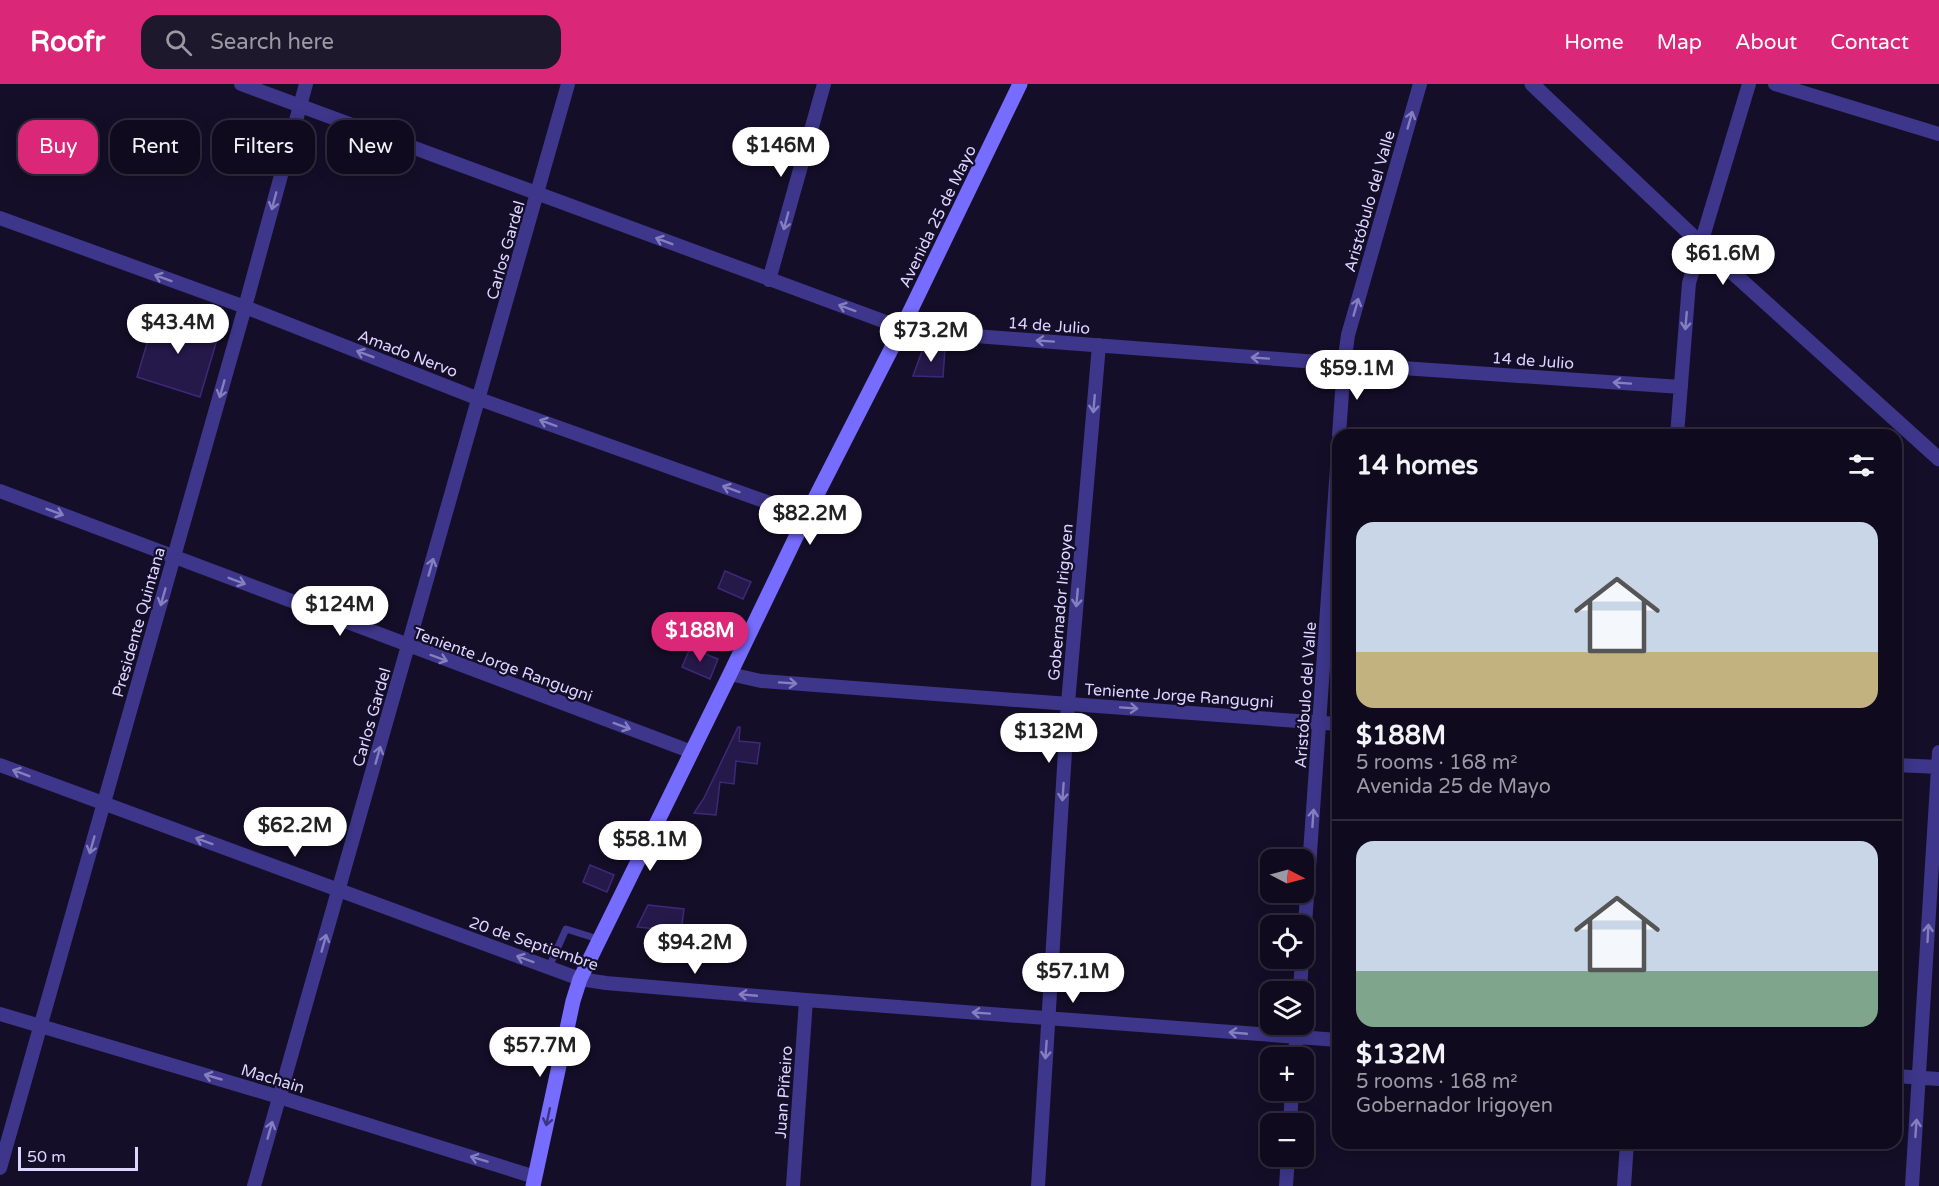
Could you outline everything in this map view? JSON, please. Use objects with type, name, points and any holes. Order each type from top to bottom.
[{"type":"main road","name":"Avenida 25 de Mayo","points":[[534,1181],[573,1001],[580,979],[1020,84]]},
{"type":"street","name":"14 de Julio","points":[[241,84],[902,328],[922,332],[1680,387]]},
{"type":"street","name":"Presidente Quintana","points":[[0,1168],[245,307],[306,84]]},
{"type":"street","name":"Carlos Gardel","points":[[254,1186],[568,84]]},
{"type":"street","points":[[770,280],[824,84]]},
{"type":"street","name":"Aristóbulo del Valle","points":[[1339,429],[1348,335],[1420,84]]},
{"type":"street","points":[[1532,84],[1701,244],[1939,459]]},
{"type":"street","points":[[1677,429],[1689,283],[1749,84]]},
{"type":"street","points":[[1775,84],[1939,134]]},
{"type":"street","name":"Amado Nervo","points":[[0,218],[245,307],[479,399],[806,516]]},
{"type":"street","name":"Gobernador Irigoyen","points":[[1038,1186],[1068,703],[1099,345]]},
{"type":"street","name":"Teniente Jorge Rangugni","points":[[0,491],[692,752]]},
{"type":"street","name":"Aristóbulo del Valle","points":[[1306,915],[1332,543]]},
{"type":"street","name":"Teniente Jorge Rangugni","points":[[730,675],[760,681],[1332,723]]},
{"type":"street","points":[[1912,1186],[1939,752]]},
{"type":"street","name":"20 de Septiembre","points":[[0,765],[580,979],[806,1000],[1260,1029]]},
{"type":"street","points":[[1902,765],[1938,767]]},
{"type":"street","name":"Juan Piñeiro","points":[[793,1186],[806,1000]]},
{"type":"street","name":"Machain","points":[[0,1014],[279,1097],[534,1181]]},
{"type":"street","name":"20 de Septiembre","points":[[1314,1035],[1332,1039]]},
{"type":"street","points":[[1902,1077],[1939,1079]]},
{"type":"street","points":[[1624,1186],[1627,1149]]},
{"type":"street","points":[[1286,1186],[1287,1167]]},
{"type":"lane","points":[[549,967],[566,929],[598,939]]},
{"type":"building","points":[[156,313],[219,333],[200,397],[137,377]]},
{"type":"building","points":[[930,348],[945,349],[943,377],[913,376],[922,351]]},
{"type":"building","points":[[725,571],[751,582],[743,599],[718,588]]},
{"type":"building","points":[[690,648],[718,659],[710,679],[682,667]]},
{"type":"building","points":[[740,727],[739,741],[760,743],[757,764],[736,761],[734,784],[720,782],[716,815],[694,813],[704,798]]},
{"type":"building","points":[[590,865],[614,875],[607,892],[583,882]]},
{"type":"building","points":[[648,905],[684,909],[681,932],[637,927]]}]
